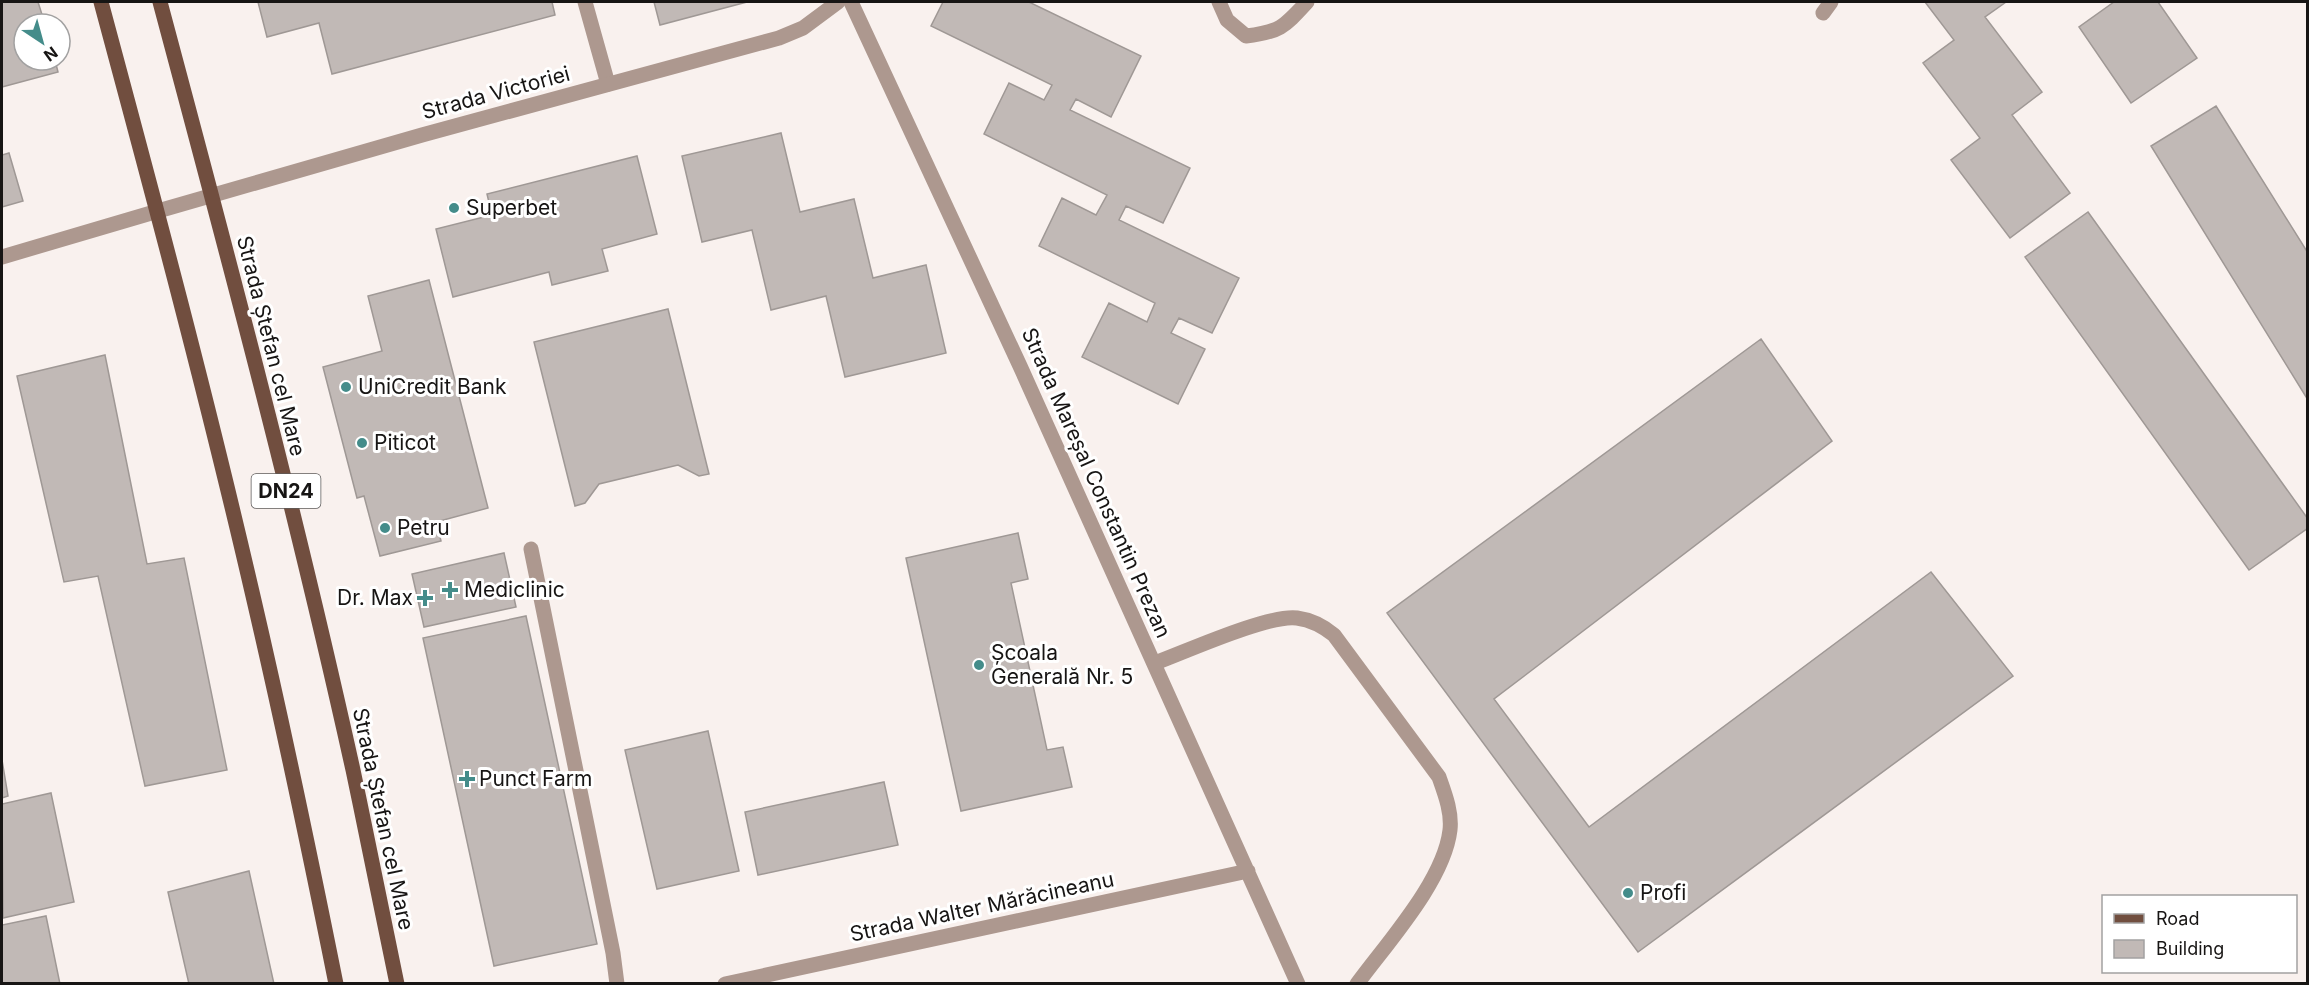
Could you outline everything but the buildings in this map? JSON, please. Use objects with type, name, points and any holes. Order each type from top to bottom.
[{"type":"main road","name":"DN24","points":[[101,2],[158,211],[252,594],[296,785],[336,984]]},
{"type":"main road","name":"Strada Ștefan cel Mare","points":[[160,2],[212,196],[321,632],[353,770],[397,984]]},
{"type":"street","points":[[585,2],[608,84]]},
{"type":"street","name":"Strada Victoriei","points":[[2,257],[608,84],[779,38],[803,28],[838,2]]},
{"type":"street","name":"Strada Mareșal Constantin Prezan","points":[[851,2],[1015,355],[1298,984]]},
{"type":"street","points":[[1220,2],[1227,20],[1246,36],[1272,33],[1291,20],[1307,2]]},
{"type":"street","points":[[531,549],[611,942],[617,984]]},
{"type":"street","points":[[1155,663],[1270,620],[1295,617],[1318,623],[1334,635],[1439,777],[1448,802],[1450,830],[1442,860],[1426,891],[1357,984]]},
{"type":"street","name":"Strada Walter Mărăcineanu","points":[[725,984],[1248,871]]},
{"type":"place","name":"Superbet","points":[[454,208]]},
{"type":"place","name":"UniCredit Bank","points":[[346,387]]},
{"type":"place","name":"Piticot","points":[[362,443]]},
{"type":"place","name":"Petru","points":[[385,528]]},
{"type":"place","name":"Mediclinic","points":[[450,590]]},
{"type":"place","name":"Dr. Max","points":[[425,598]]},
{"type":"place","name":"Școala Generală Nr. 5","points":[[979,665]]},
{"type":"place","name":"Punct Farm","points":[[467,779]]},
{"type":"place","name":"Profi","points":[[1628,893]]}]
